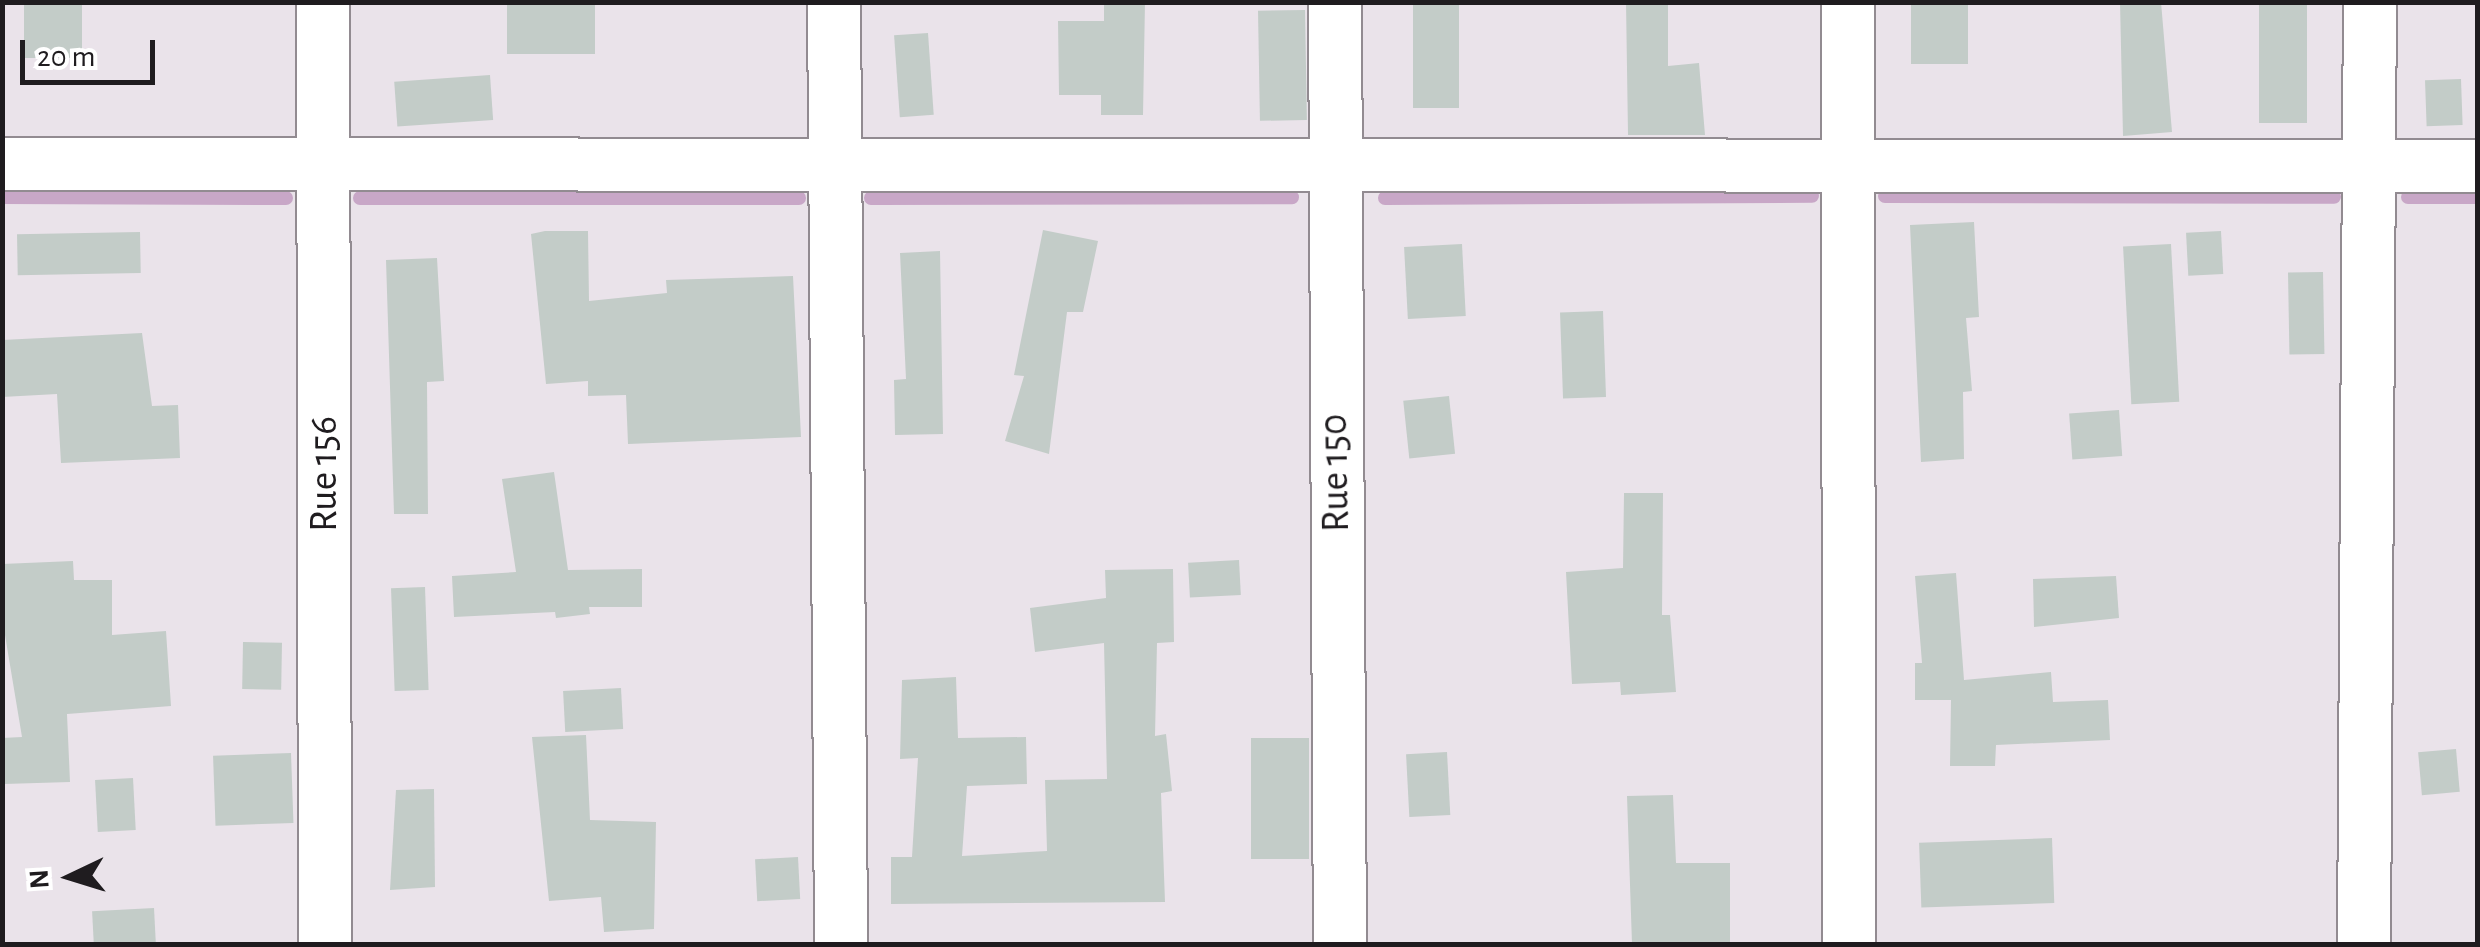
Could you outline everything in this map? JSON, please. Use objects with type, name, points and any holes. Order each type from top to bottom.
[{"type":"street","name":"Rue 156","points":[[322,2],[325,944]]},
{"type":"street","points":[[834,2],[840,944]]},
{"type":"street","name":"Rue 150","points":[[1335,2],[1331,164],[1340,944]]},
{"type":"street","points":[[1848,2],[1849,944]]},
{"type":"street","points":[[2364,944],[2370,2]]},
{"type":"street","points":[[2,164],[2478,166]]},
{"type":"building","points":[[24,2],[82,2],[82,58],[24,58]]},
{"type":"building","points":[[507,2],[595,2],[595,54],[507,54]]},
{"type":"building","points":[[1104,2],[1145,2],[1143,115],[1101,115],[1101,95],[1059,95],[1058,21],[1104,21]]},
{"type":"building","points":[[1413,2],[1459,2],[1459,108],[1413,108]]},
{"type":"building","points":[[1626,2],[1668,2],[1668,66],[1699,63],[1705,135],[1628,135]]},
{"type":"building","points":[[1911,2],[1968,2],[1968,64],[1911,64]]},
{"type":"building","points":[[2120,2],[2161,2],[2172,132],[2123,136]]},
{"type":"building","points":[[2259,2],[2307,2],[2307,123],[2259,123]]},
{"type":"building","points":[[1305,10],[1307,120],[1260,121],[1258,11]]},
{"type":"building","points":[[928,33],[934,115],[900,117],[894,35]]},
{"type":"building","points":[[490,75],[493,120],[397,127],[394,82]]},
{"type":"building","points":[[2461,79],[2463,125],[2427,126],[2425,80]]},
{"type":"building","points":[[1974,222],[1979,317],[1966,318],[1972,391],[1963,392],[1964,459],[1921,462],[1910,225]]},
{"type":"building","points":[[1043,230],[1098,241],[1083,312],[1067,312],[1049,454],[1005,441],[1024,376],[1014,375]]},
{"type":"building","points":[[588,231],[589,301],[667,293],[666,280],[793,276],[801,437],[628,444],[626,395],[588,396],[588,381],[546,384],[531,234]]},
{"type":"building","points":[[2221,231],[2223,274],[2188,276],[2186,233]]},
{"type":"building","points":[[140,232],[141,273],[18,275],[17,234]]},
{"type":"building","points":[[1462,244],[1466,316],[1408,319],[1404,247]]},
{"type":"building","points":[[2171,244],[2179,402],[2131,404],[2123,247]]},
{"type":"building","points":[[940,251],[943,434],[895,435],[894,380],[906,379],[900,253]]},
{"type":"building","points":[[437,258],[444,381],[427,382],[428,514],[394,514],[386,260]]},
{"type":"building","points":[[2323,272],[2324,354],[2289,355],[2288,273]]},
{"type":"building","points":[[1603,311],[1606,397],[1563,398],[1560,313]]},
{"type":"building","points":[[142,333],[152,406],[178,405],[180,458],[61,463],[57,394],[2,397],[2,340]]},
{"type":"building","points":[[1449,396],[1455,454],[1409,458],[1403,401]]},
{"type":"building","points":[[2119,410],[2122,456],[2072,459],[2069,413]]},
{"type":"building","points":[[554,472],[568,570],[642,569],[642,607],[589,607],[590,614],[556,618],[555,612],[454,617],[452,576],[516,572],[502,479]]},
{"type":"building","points":[[1624,493],[1663,493],[1662,615],[1670,615],[1676,692],[1621,695],[1620,682],[1572,684],[1566,572],[1623,568]]},
{"type":"building","points":[[1239,560],[1241,595],[1190,598],[1188,563]]},
{"type":"building","points":[[73,561],[74,580],[112,580],[112,635],[166,631],[171,706],[67,714],[70,782],[4,784],[2,738],[22,737],[2,617],[2,564]]},
{"type":"building","points":[[1173,569],[1174,642],[1157,643],[1155,736],[1166,734],[1172,791],[1161,793],[1165,902],[891,904],[891,857],[912,857],[918,758],[900,759],[902,680],[956,677],[958,738],[1026,737],[1027,784],[967,786],[962,856],[1047,851],[1045,780],[1107,779],[1104,643],[1035,652],[1030,608],[1106,598],[1105,570]]},
{"type":"building","points":[[1956,573],[1964,680],[2051,672],[2053,702],[2108,700],[2110,740],[1996,745],[1995,766],[1950,766],[1951,700],[1915,700],[1915,663],[1922,663],[1915,576]]},
{"type":"building","points":[[2116,576],[2119,618],[2034,627],[2033,579]]},
{"type":"building","points":[[425,587],[429,690],[395,691],[391,588]]},
{"type":"building","points":[[243,642],[282,643],[281,690],[242,689]]},
{"type":"building","points":[[621,688],[623,729],[565,732],[563,691]]},
{"type":"building","points":[[586,735],[590,820],[656,822],[654,929],[604,932],[601,897],[549,901],[532,737]]},
{"type":"building","points":[[1251,738],[1309,738],[1309,859],[1251,859]]},
{"type":"building","points":[[2456,749],[2460,792],[2422,795],[2418,752]]},
{"type":"building","points":[[1447,752],[1450,815],[1409,817],[1406,754]]},
{"type":"building","points":[[291,753],[293,823],[215,826],[213,756]]},
{"type":"building","points":[[133,778],[136,830],[98,832],[95,780]]},
{"type":"building","points":[[434,789],[435,887],[390,890],[396,790]]},
{"type":"building","points":[[1673,795],[1676,863],[1730,863],[1730,944],[1632,944],[1627,796]]},
{"type":"building","points":[[2052,838],[2054,903],[1921,908],[1919,843]]},
{"type":"building","points":[[798,857],[800,899],[757,901],[755,859]]},
{"type":"building","points":[[154,908],[156,944],[94,944],[92,911]]},
{"type":"waterway","points":[[1385,198],[1812,196]]},
{"type":"waterway","points":[[1885,196],[2334,197]]},
{"type":"waterway","points":[[2,197],[286,198]]},
{"type":"waterway","points":[[871,198],[1292,197]]},
{"type":"waterway","points":[[2408,197],[2478,197]]},
{"type":"waterway","points":[[360,198],[799,198]]}]
